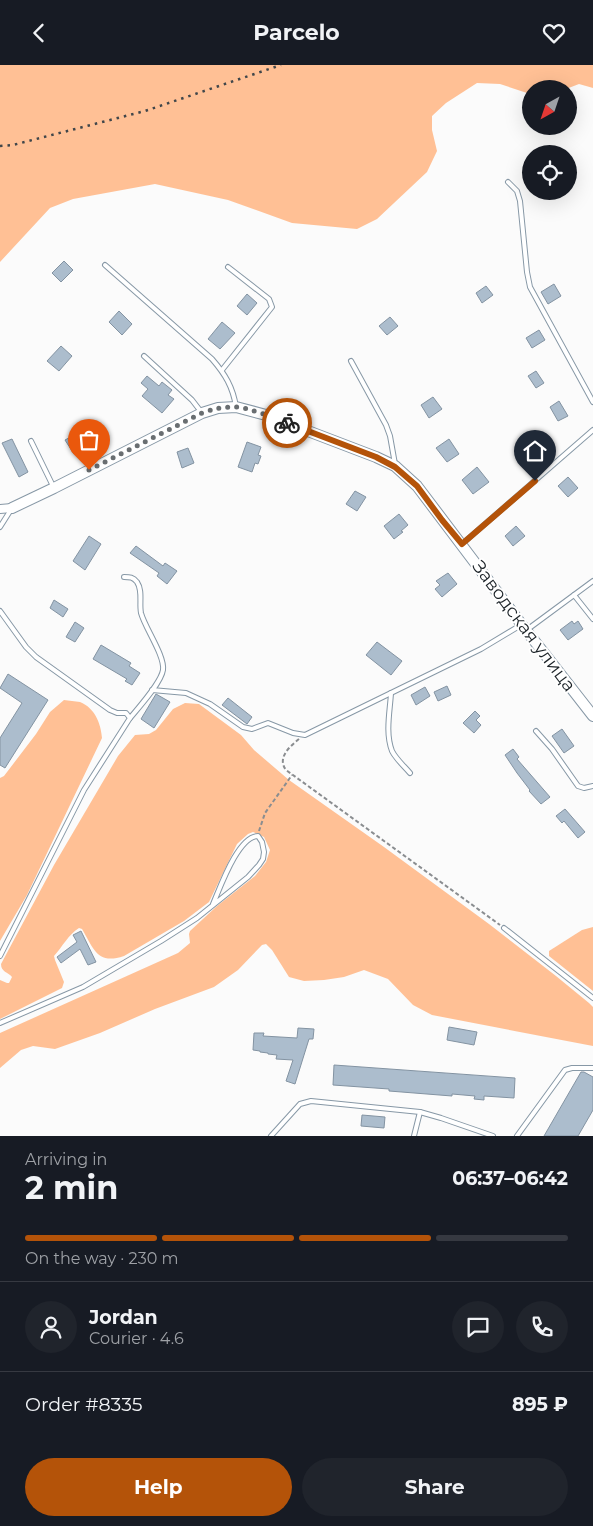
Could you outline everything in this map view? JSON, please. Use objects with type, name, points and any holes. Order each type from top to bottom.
[{"type":"street","name":"Заводская улица","points":[[12,508],[202,413],[218,408],[236,407],[266,415],[376,457],[395,467],[417,486],[593,716]]},
{"type":"street","points":[[0,509],[12,508]]},
{"type":"lane","points":[[508,182],[517,191],[520,201],[527,272],[534,298],[593,402]]},
{"type":"lane","points":[[105,265],[212,359],[222,370],[234,392],[236,407]]},
{"type":"lane","points":[[222,370],[272,307],[269,299],[228,267]]},
{"type":"lane","points":[[144,356],[192,400],[202,413]]},
{"type":"lane","points":[[351,361],[386,425],[395,467]]},
{"type":"lane","points":[[462,544],[593,430]]},
{"type":"lane","points":[[31,441],[54,488]]},
{"type":"lane","points":[[0,527],[12,508]]},
{"type":"lane","points":[[0,956],[84,790],[130,718],[152,690],[163,670],[161,660],[141,612],[139,587],[131,577],[124,577]]},
{"type":"lane","points":[[152,690],[186,693],[210,705],[244,727],[252,729],[268,723],[293,733],[305,735],[524,628],[593,581]]},
{"type":"lane","points":[[574,595],[593,619]]},
{"type":"lane","points":[[0,611],[26,647],[36,657],[110,710],[117,713],[126,713],[130,718]]},
{"type":"lane","points":[[391,693],[388,734],[390,744],[396,757],[410,773]]},
{"type":"lane","points":[[536,731],[552,749],[578,786],[584,788],[593,786]]},
{"type":"lane","points":[[0,1023],[83,987],[190,923],[248,877],[259,865],[264,855],[264,847],[258,836],[248,839],[239,851],[213,904]]},
{"type":"lane","points":[[504,928],[593,998]]},
{"type":"lane","points":[[517,1136],[565,1070],[572,1067],[593,1068]]},
{"type":"lane","points":[[271,1136],[292,1111],[300,1103],[305,1102],[420,1112],[441,1117],[493,1136]]},
{"type":"lane","points":[[414,1136],[420,1112]]},
{"type":"path","points":[[305,735],[288,749],[283,757],[283,766],[292,775],[504,928]]},
{"type":"path","points":[[258,836],[265,813],[292,775]]},
{"type":"shaded area","points":[[0,65],[593,65],[593,88],[578,84],[578,80],[522,80],[522,91],[500,84],[477,83],[446,103],[432,116],[432,130],[437,151],[427,172],[377,219],[357,229],[292,223],[228,200],[155,184],[73,199],[50,208],[0,262]]},
{"type":"shaded area","points":[[64,700],[80,702],[90,708],[99,722],[102,738],[27,895],[0,941],[0,778],[4,776],[36,734],[50,712]]},
{"type":"shaded area","points":[[185,703],[199,704],[241,735],[254,750],[289,780],[489,924],[589,1003],[593,1007],[593,1046],[432,1015],[413,1005],[388,979],[364,970],[344,977],[324,980],[304,981],[289,977],[266,944],[262,945],[238,970],[214,987],[55,1049],[33,1046],[21,1050],[0,1068],[0,1033],[178,953],[190,943],[190,931],[217,906],[255,876],[266,862],[270,850],[264,837],[253,832],[248,834],[237,844],[209,902],[184,921],[124,956],[115,958],[102,957],[93,949],[82,929],[79,928],[54,956],[64,982],[62,988],[0,1019],[0,980],[9,983],[12,977],[3,970],[1,964],[54,865],[118,756],[135,735],[149,734],[156,730],[173,709]]},
{"type":"shaded area","points":[[593,927],[593,991],[549,956],[549,951],[582,930]]},
{"type":"building","points":[[64,261],[73,270],[61,282],[52,273]]},
{"type":"building","points":[[554,284],[561,296],[548,304],[541,292]]},
{"type":"building","points":[[486,286],[493,295],[482,303],[476,293]]},
{"type":"building","points":[[247,294],[257,303],[247,315],[237,306]]},
{"type":"building","points":[[119,311],[132,324],[122,335],[109,322]]},
{"type":"building","points":[[390,317],[398,326],[387,335],[379,326]]},
{"type":"building","points":[[222,322],[235,333],[220,349],[208,339]]},
{"type":"building","points":[[539,330],[545,340],[532,348],[526,338]]},
{"type":"building","points":[[61,346],[72,356],[59,371],[47,361]]},
{"type":"building","points":[[536,371],[544,383],[536,388],[528,376]]},
{"type":"building","points":[[147,376],[159,386],[162,382],[172,390],[168,395],[174,399],[162,413],[142,396],[148,389],[141,383]]},
{"type":"building","points":[[433,397],[442,409],[429,418],[421,405]]},
{"type":"building","points":[[559,401],[568,416],[558,421],[550,407]]},
{"type":"building","points":[[78,433],[87,446],[74,454],[65,440]]},
{"type":"building","points":[[12,439],[28,472],[19,477],[2,443]]},
{"type":"building","points":[[449,439],[459,454],[447,462],[436,448]]},
{"type":"building","points":[[247,442],[261,447],[258,455],[261,456],[258,464],[255,463],[252,472],[238,467]]},
{"type":"building","points":[[188,448],[194,463],[182,468],[177,452]]},
{"type":"building","points":[[477,467],[489,482],[473,494],[462,480]]},
{"type":"building","points":[[568,477],[578,488],[568,497],[558,486]]},
{"type":"building","points":[[355,491],[366,497],[357,511],[346,504]]},
{"type":"building","points":[[399,514],[408,525],[394,539],[384,526]]},
{"type":"building","points":[[516,526],[525,536],[513,546],[505,536]]},
{"type":"building","points":[[89,536],[101,544],[85,570],[73,561]]},
{"type":"building","points":[[136,546],[163,566],[165,563],[177,571],[167,584],[157,576],[159,573],[130,553]]},
{"type":"building","points":[[448,573],[457,584],[442,597],[435,589],[440,585],[436,581]]},
{"type":"building","points":[[54,600],[68,609],[63,617],[50,608]]},
{"type":"building","points":[[572,621],[574,624],[578,621],[583,629],[568,640],[560,630]]},
{"type":"building","points":[[75,622],[84,628],[75,642],[66,637]]},
{"type":"building","points":[[377,642],[402,661],[391,675],[366,655]]},
{"type":"building","points":[[101,645],[131,663],[129,666],[140,673],[132,685],[125,681],[127,679],[93,659]]},
{"type":"building","points":[[8,674],[48,700],[5,768],[0,765],[0,738],[22,703],[0,688]]},
{"type":"building","points":[[447,686],[451,695],[438,701],[434,692]]},
{"type":"building","points":[[425,687],[430,696],[416,705],[411,695]]},
{"type":"building","points":[[156,694],[170,702],[154,728],[141,719]]},
{"type":"building","points":[[228,698],[252,717],[247,724],[222,705]]},
{"type":"building","points":[[475,711],[480,716],[476,720],[481,725],[474,733],[463,723]]},
{"type":"building","points":[[562,729],[574,746],[564,753],[552,736]]},
{"type":"building","points":[[513,749],[519,757],[517,759],[550,797],[541,804],[529,791],[505,755]]},
{"type":"building","points":[[565,809],[585,832],[578,838],[564,821],[562,823],[556,816]]},
{"type":"building","points":[[81,931],[96,962],[88,965],[80,949],[61,963],[57,957],[77,942],[73,935]]},
{"type":"building","points":[[449,1027],[477,1032],[474,1045],[447,1040]]},
{"type":"building","points":[[298,1028],[314,1029],[313,1039],[309,1039],[295,1084],[286,1081],[293,1060],[276,1059],[277,1055],[253,1050],[254,1033],[264,1033],[263,1036],[297,1038]]},
{"type":"building","points":[[334,1065],[515,1078],[514,1098],[484,1096],[484,1100],[474,1099],[475,1096],[452,1094],[452,1096],[333,1085]]},
{"type":"building","points":[[581,1072],[593,1077],[593,1110],[578,1136],[544,1136]]},
{"type":"building","points":[[362,1115],[385,1117],[384,1128],[361,1126]]},
{"type":"railway","points":[[0,146],[13,145],[145,111],[281,65]]},
{"type":"way so far","points":[[89,470],[202,413],[218,408],[236,407],[287,423]]},
{"type":"route","points":[[287,423],[376,457],[407,475],[462,544],[535,481]]}]
